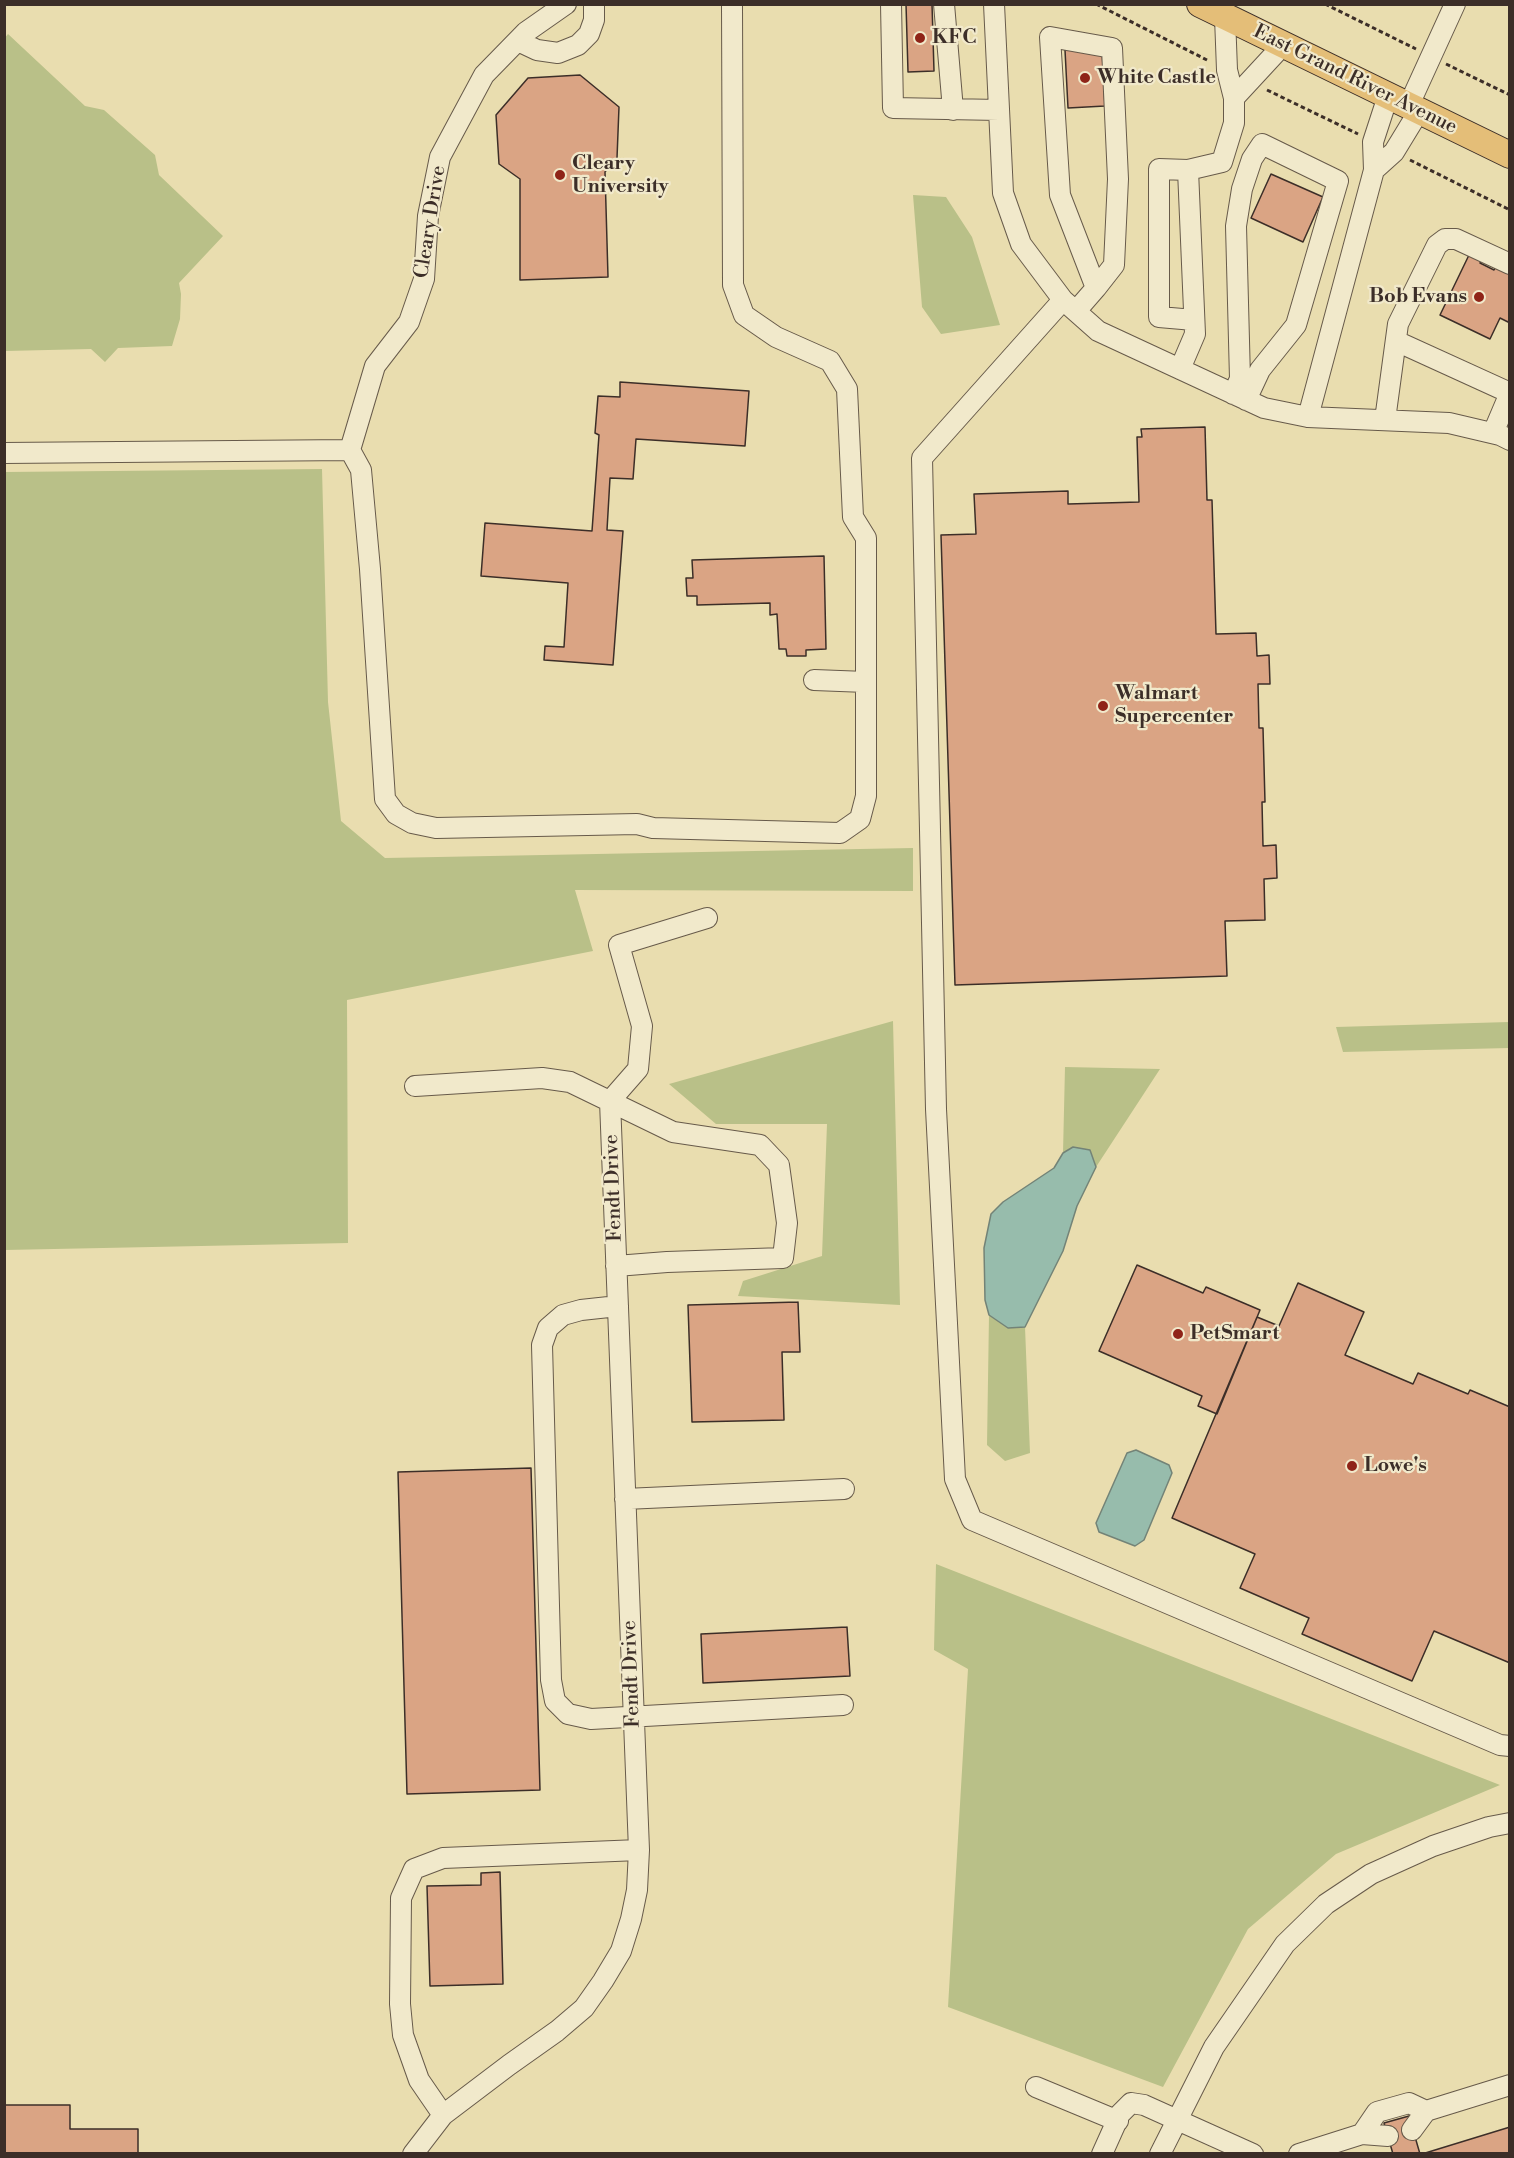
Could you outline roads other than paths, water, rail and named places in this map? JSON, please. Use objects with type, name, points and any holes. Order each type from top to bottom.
[{"type":"main road","name":"East Grand River Avenue","points":[[1200,4],[1509,155]]},
{"type":"street","name":"Cleary Drive","points":[[350,450],[375,366],[409,322],[424,279],[428,216],[440,157],[484,75],[526,32],[566,4]]},
{"type":"street","points":[[518,41],[537,50],[558,53],[578,45],[589,34],[594,20],[594,4]]},
{"type":"street","points":[[4,453],[350,450],[361,470],[385,799],[396,814],[412,823],[436,828],[637,824],[653,828],[840,833],[860,819],[866,796],[866,538],[854,517],[847,389],[830,361],[776,337],[744,315],[733,285],[732,4]]},
{"type":"street","points":[[891,4],[893,108],[999,110]]},
{"type":"street","points":[[944,4],[953,110]]},
{"type":"street","points":[[994,4],[1003,193],[1022,244],[1070,306],[1098,331],[1264,408],[1308,417],[1449,423],[1501,437],[1509,393],[1395,341]]},
{"type":"street","points":[[1374,170],[1394,152],[1405,105],[1455,4]]},
{"type":"street","points":[[1194,320],[1160,317],[1159,169],[1188,170],[1222,162],[1234,123],[1234,98],[1227,70],[1225,17]]},
{"type":"street","points":[[1096,288],[1060,195],[1050,37],[1112,48],[1118,179],[1114,265],[1096,288],[1070,306],[922,458],[936,1109],[955,1479],[972,1520],[1500,1745],[1509,1746]]},
{"type":"street","points":[[1234,98],[1283,45]]},
{"type":"street","points":[[1308,417],[1374,170],[1373,142],[1405,105]]},
{"type":"street","points":[[1262,144],[1338,181],[1296,325],[1240,397],[1236,226],[1242,189],[1252,159],[1262,144]]},
{"type":"street","points":[[1180,369],[1195,334],[1188,170]]},
{"type":"street","points":[[1385,420],[1398,324],[1437,245],[1444,238],[1456,239],[1509,264]]},
{"type":"street","points":[[1238,354],[1270,357]]},
{"type":"street","points":[[814,680],[866,682]]},
{"type":"street","points":[[610,1101],[638,1069],[642,1026],[619,945],[707,918]]},
{"type":"street","points":[[415,1086],[542,1078],[570,1082],[673,1132],[760,1145],[778,1166],[787,1223],[783,1258],[616,1266]]},
{"type":"street","name":"Fendt Drive","points":[[413,2154],[443,2115],[557,2031],[584,2008],[621,1951],[638,1890],[639,1850],[610,1101]]},
{"type":"street","points":[[618,1306],[581,1310],[563,1315],[549,1328],[542,1345],[551,1680],[555,1701],[568,1714],[591,1719],[843,1705]]},
{"type":"street","points":[[625,1499],[844,1489]]},
{"type":"street","points":[[1160,2154],[1214,2047],[1285,1944],[1326,1904],[1371,1874],[1433,1845],[1509,1823]]},
{"type":"street","points":[[443,2115],[419,2080],[403,2035],[400,2004],[401,1898],[414,1869],[443,1858],[639,1850]]},
{"type":"street","points":[[1412,2130],[1426,2111],[1509,2085]]},
{"type":"street","points":[[1036,2087],[1118,2121]]},
{"type":"street","points":[[1102,2154],[1120,2114],[1131,2103],[1144,2105],[1178,2119],[1253,2154]]},
{"type":"street","points":[[1362,2134],[1377,2112],[1409,2103],[1426,2111]]},
{"type":"street","points":[[1299,2154],[1362,2134],[1388,2136]]},
{"type":"place","name":"KFC","points":[[920,38]]},
{"type":"place","name":"White Castle","points":[[1085,78]]},
{"type":"place","name":"Cleary University","points":[[560,175]]},
{"type":"place","name":"Bob Evans","points":[[1479,297]]},
{"type":"place","name":"Walmart Supercenter","points":[[1103,706]]},
{"type":"place","name":"PetSmart","points":[[1178,1334]]},
{"type":"place","name":"Lowe's","points":[[1352,1466]]}]
